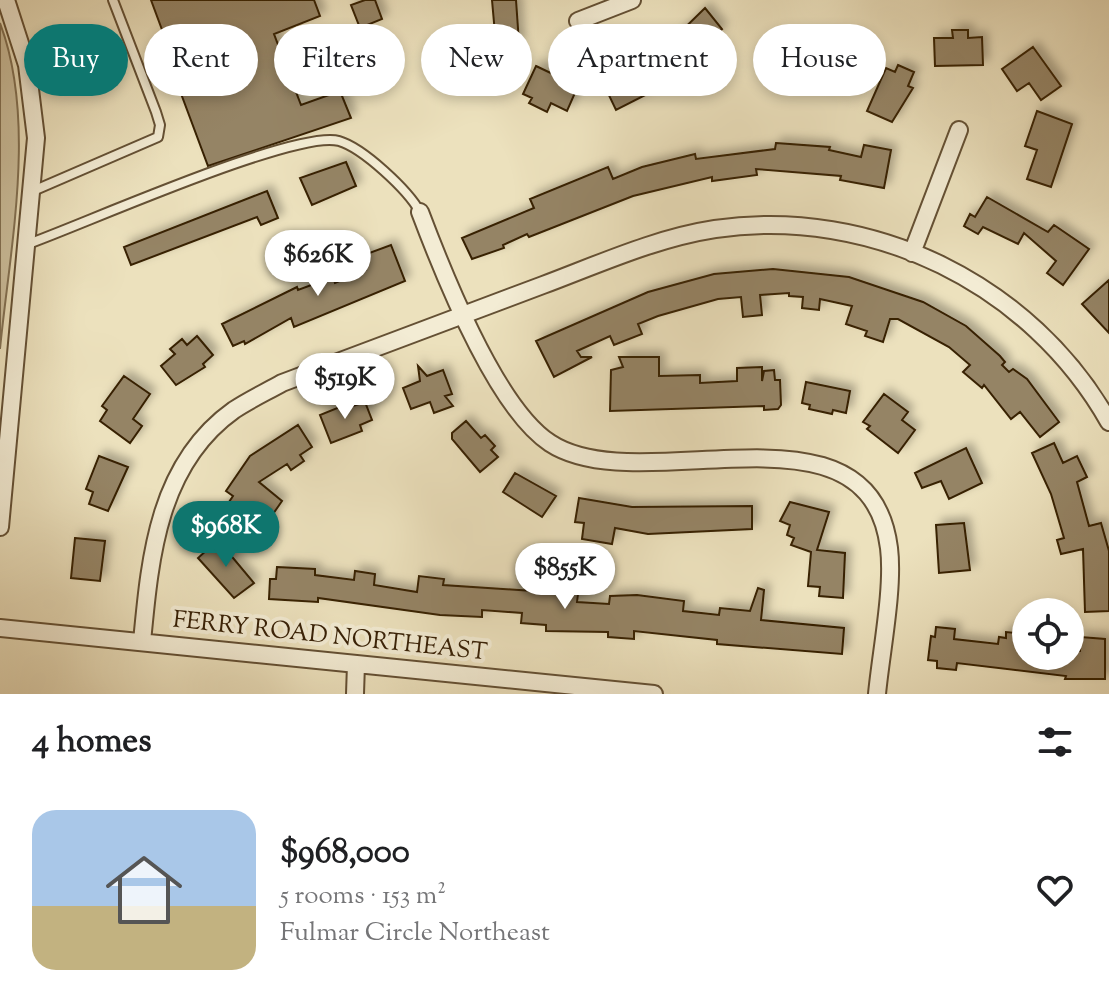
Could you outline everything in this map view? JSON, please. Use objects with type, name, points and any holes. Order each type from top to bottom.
[{"type":"street","points":[[0,527],[33,191],[33,101],[20,36],[6,0]]},
{"type":"street","points":[[578,21],[632,0]]},
{"type":"street","points":[[912,253],[959,130]]},
{"type":"street","points":[[420,212],[445,279],[510,403],[536,433],[570,453],[621,463],[803,459],[850,479],[878,512],[889,550],[877,694]]},
{"type":"street","points":[[142,642],[149,566],[159,520],[179,473],[213,429],[234,410],[282,383],[630,252],[714,229],[793,225],[828,229],[875,238],[958,272],[990,291],[1027,320],[1086,385],[1109,422]]},
{"type":"street","name":"FERRY ROAD NORTHEAST","points":[[0,628],[654,694]]},
{"type":"street","points":[[355,694],[356,664]]},
{"type":"lane","points":[[33,191],[158,137],[160,125],[156,112],[113,0]]},
{"type":"lane","points":[[28,244],[195,179],[300,142],[321,140],[340,141],[374,163],[420,212]]},
{"type":"shaded area","points":[[0,23],[11,61],[19,142],[18,184],[0,349]]},
{"type":"building","points":[[151,0],[314,0],[320,16],[300,24],[274,24],[274,96],[298,96],[301,105],[326,96],[342,96],[351,118],[208,166],[182,96],[258,96],[258,24],[160,24]]},
{"type":"building","points":[[375,0],[382,19],[358,24],[351,5]]},
{"type":"building","points":[[492,0],[516,0],[518,24],[494,24]]},
{"type":"building","points":[[705,8],[718,24],[689,24]]},
{"type":"building","points":[[952,30],[968,30],[968,38],[982,37],[983,65],[935,66],[934,38],[953,38]]},
{"type":"building","points":[[1033,47],[1061,86],[1041,100],[1029,83],[1017,91],[1002,69]]},
{"type":"building","points":[[898,65],[914,72],[908,86],[913,88],[892,122],[867,111],[874,96],[886,96],[886,68],[895,72]]},
{"type":"building","points":[[536,66],[548,72],[548,96],[574,96],[567,111],[551,103],[547,112],[529,103],[532,98],[528,96],[532,96],[532,75]]},
{"type":"building","points":[[609,96],[643,96],[616,110]]},
{"type":"building","points":[[1037,111],[1072,124],[1051,187],[1027,179],[1037,150],[1025,146]]},
{"type":"building","points":[[776,143],[830,147],[829,150],[861,157],[864,145],[891,150],[884,188],[840,180],[841,176],[756,169],[757,175],[712,181],[712,177],[633,196],[529,237],[527,234],[503,245],[504,248],[472,259],[462,238],[534,208],[530,199],[608,167],[613,179],[642,167],[695,154],[696,159],[775,149]]},
{"type":"building","points":[[346,162],[356,186],[312,205],[300,178]]},
{"type":"building","points":[[267,191],[278,218],[261,225],[257,217],[131,265],[124,247]]},
{"type":"building","points":[[987,197],[1048,232],[1054,225],[1089,249],[1063,285],[1047,273],[1056,261],[1024,233],[1018,244],[983,227],[978,234],[964,226],[970,214],[975,217]]},
{"type":"building","points":[[391,245],[405,281],[294,327],[291,318],[245,344],[244,341],[233,346],[222,324],[297,287],[298,290],[333,277],[335,283],[366,270],[361,256]]},
{"type":"building","points":[[773,269],[849,277],[923,302],[966,326],[1000,356],[1005,362],[1002,365],[1009,372],[1013,369],[1027,379],[1059,422],[1040,437],[1020,412],[1011,419],[984,385],[982,388],[963,372],[970,365],[949,347],[898,319],[890,319],[883,342],[865,336],[867,331],[846,324],[852,306],[820,299],[819,310],[802,308],[803,297],[789,296],[789,293],[760,295],[762,315],[743,317],[741,297],[718,299],[658,316],[638,324],[642,334],[614,345],[610,336],[577,351],[581,357],[592,357],[554,377],[536,341],[648,292],[714,274]]},
{"type":"building","points":[[1109,280],[1109,333],[1082,304]]},
{"type":"building","points":[[197,336],[213,355],[203,364],[205,367],[176,385],[161,366],[175,354],[170,349],[182,339],[187,345]]},
{"type":"building","points":[[619,357],[659,357],[659,376],[700,375],[700,383],[737,381],[737,368],[762,367],[762,381],[764,371],[774,370],[775,380],[780,380],[781,405],[778,409],[764,410],[764,406],[610,411],[611,370],[623,367]]},
{"type":"building","points":[[418,366],[427,376],[443,370],[452,394],[445,396],[453,406],[434,413],[430,402],[411,409],[403,388],[420,381]]},
{"type":"building","points":[[124,376],[150,394],[133,419],[142,426],[130,443],[100,421],[107,410],[102,406]]},
{"type":"building","points":[[806,382],[850,391],[846,413],[833,410],[832,414],[809,409],[810,405],[802,403]]},
{"type":"building","points":[[884,394],[908,412],[902,420],[915,430],[898,453],[867,429],[870,426],[863,422]]},
{"type":"building","points":[[352,402],[353,406],[365,402],[372,420],[360,425],[362,431],[331,443],[320,415]]},
{"type":"building","points":[[466,421],[481,438],[485,435],[495,446],[491,450],[498,457],[480,472],[452,439],[452,433]]},
{"type":"building","points":[[298,425],[312,447],[300,455],[304,461],[291,470],[287,464],[259,482],[282,501],[266,524],[249,512],[239,527],[221,514],[233,496],[226,491],[250,456]]},
{"type":"building","points":[[1054,443],[1063,463],[1077,456],[1087,477],[1077,482],[1089,526],[1101,523],[1109,551],[1109,611],[1085,612],[1083,549],[1061,554],[1057,540],[1064,538],[1051,494],[1032,453]]},
{"type":"building","points":[[966,448],[982,483],[949,499],[941,481],[922,488],[915,473]]},
{"type":"building","points":[[99,456],[128,467],[108,511],[89,504],[93,492],[86,489]]},
{"type":"building","points":[[515,473],[556,496],[542,517],[503,492]]},
{"type":"building","points":[[579,498],[632,507],[752,506],[752,529],[648,534],[615,528],[612,544],[582,539],[584,523],[575,522]]},
{"type":"building","points":[[790,502],[829,512],[817,550],[845,553],[843,598],[819,596],[820,587],[808,586],[811,552],[791,545],[794,538],[787,535],[790,525],[780,521]]},
{"type":"building","points":[[964,523],[970,570],[939,573],[936,525]]},
{"type":"building","points":[[75,538],[105,541],[100,581],[71,578]]},
{"type":"building","points":[[218,540],[254,583],[234,598],[198,558]]},
{"type":"building","points":[[277,567],[315,569],[315,575],[354,580],[355,571],[375,574],[374,585],[417,592],[419,576],[444,579],[443,585],[578,594],[577,602],[609,604],[610,596],[637,595],[684,601],[683,611],[719,615],[720,608],[750,611],[758,588],[764,590],[761,620],[844,628],[842,654],[717,644],[717,640],[634,631],[634,639],[608,637],[608,632],[546,631],[546,625],[521,623],[522,613],[482,610],[482,617],[440,615],[318,598],[318,602],[269,599],[270,579],[276,579]]},
{"type":"building","points":[[936,627],[955,629],[954,639],[998,644],[999,637],[1006,638],[1006,632],[1012,633],[1012,670],[957,663],[956,670],[937,668],[937,661],[928,660],[931,636],[935,637]]},
{"type":"building","points":[[1084,637],[1105,639],[1105,679],[1065,679],[1066,676],[1016,670],[1084,670]]}]
